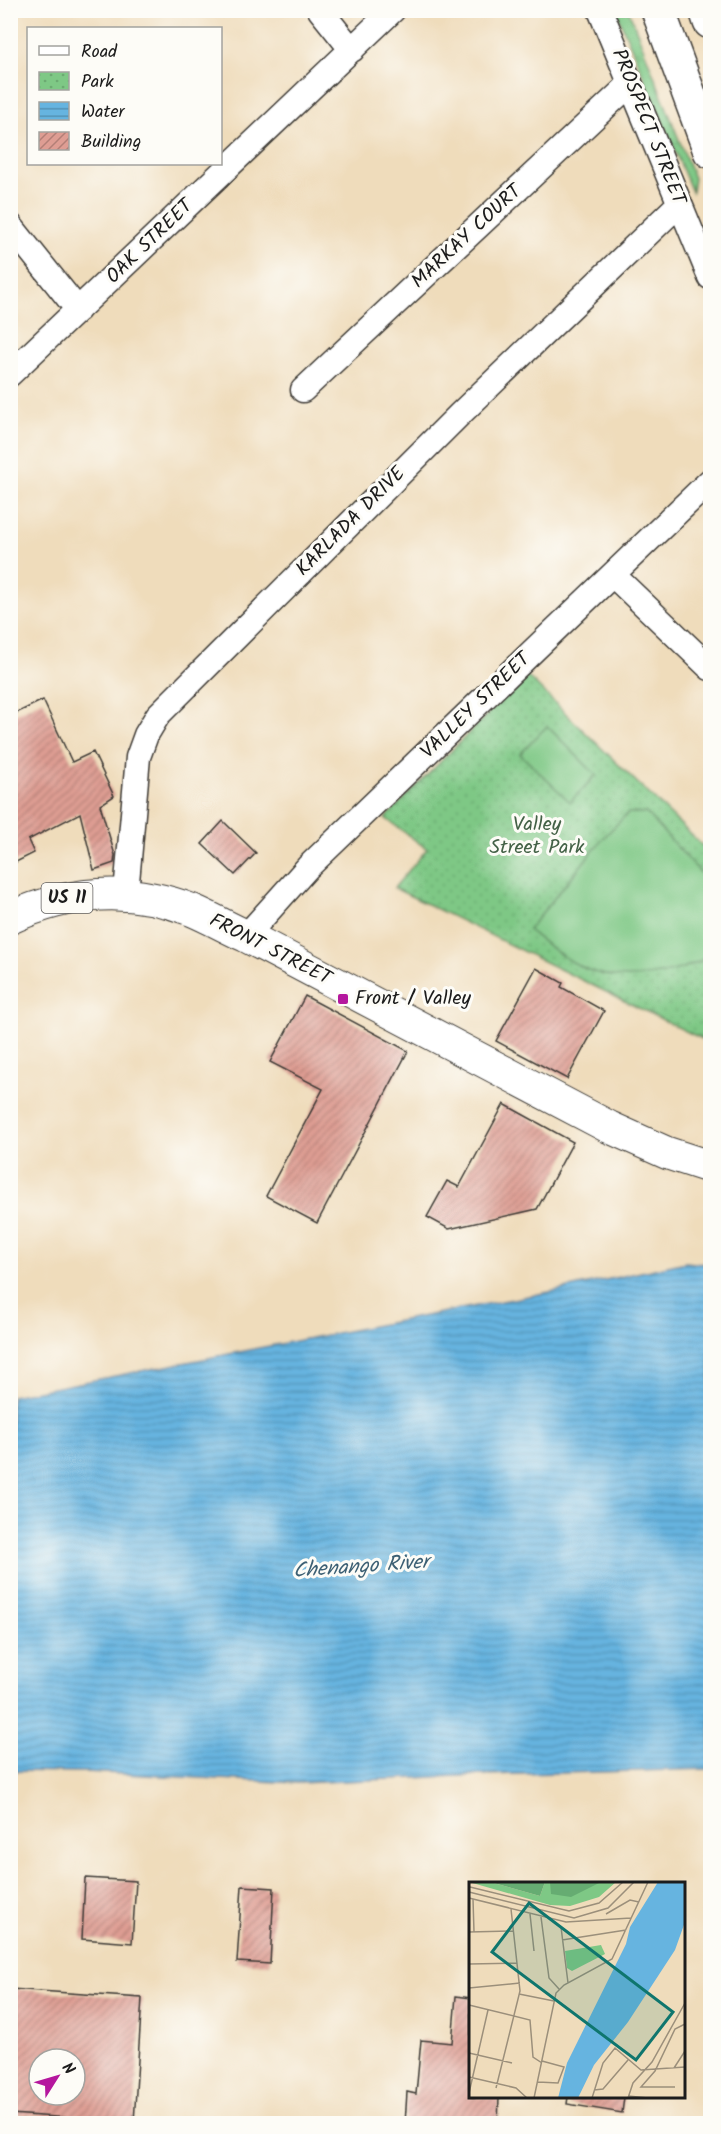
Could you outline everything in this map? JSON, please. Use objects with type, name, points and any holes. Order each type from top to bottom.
[{"type":"highway","points":[[658,10],[711,151]]},
{"type":"highway","points":[[706,10],[711,22]]},
{"type":"main road","name":"FRONT STREET","points":[[10,918],[63,899],[126,893],[143,895],[194,911],[609,1126],[667,1153],[711,1167]]},
{"type":"street","points":[[320,10],[352,50]]},
{"type":"street","name":"OAK STREET","points":[[10,374],[393,10]]},
{"type":"street","name":"PROSPECT STREET","points":[[600,10],[711,277]]},
{"type":"street","name":"MARKAY COURT","points":[[303,390],[630,84]]},
{"type":"street","name":"KARLADA DRIVE","points":[[126,893],[138,757],[146,735],[158,715],[459,414],[679,204]]},
{"type":"street","points":[[10,225],[78,310]]},
{"type":"street","name":"VALLEY STREET","points":[[246,936],[308,867],[711,481]]},
{"type":"street","points":[[613,575],[711,668]]},
{"type":"green space","points":[[616,11],[629,11],[694,178],[692,192]]},
{"type":"green space","name":"Valley Street Park","points":[[526,675],[710,853],[710,1043],[394,888],[427,849],[385,818]]},
{"type":"green space","points":[[547,726],[596,775],[570,802],[520,754]]},
{"type":"green space","points":[[628,813],[646,813],[710,883],[710,956],[697,963],[649,976],[600,974],[578,965],[528,930],[606,835]]},
{"type":"water","name":"Chenango River","points":[[710,1255],[710,1769],[480,1775],[298,1783],[86,1772],[11,1771],[11,1396],[565,1289],[686,1262],[703,1264]]},
{"type":"building","points":[[43,700],[72,762],[93,752],[114,796],[100,805],[115,855],[114,863],[94,870],[80,813],[28,840],[34,853],[10,865],[10,716]]},
{"type":"building","points":[[223,821],[256,853],[235,875],[202,844]]},
{"type":"building","points":[[536,968],[563,983],[561,987],[604,1011],[567,1079],[496,1041]]},
{"type":"building","points":[[305,996],[408,1051],[317,1223],[266,1196],[323,1089],[270,1062]]},
{"type":"building","points":[[504,1104],[573,1142],[537,1209],[449,1229],[427,1217],[447,1181],[459,1187]]},
{"type":"building","points":[[85,1878],[136,1881],[132,1943],[82,1939]]},
{"type":"building","points":[[242,1886],[274,1888],[270,1964],[237,1962]]},
{"type":"building","points":[[10,1989],[142,1998],[134,2122],[10,2114]]},
{"type":"building","points":[[456,1996],[469,1998],[469,2098],[499,2098],[498,2124],[405,2124],[407,2092],[416,2094],[421,2040],[452,2043]]},
{"type":"building","points":[[568,2098],[624,2098],[622,2113],[567,2104]]},
{"type":"place","name":"Front / Valley","points":[[343,999]]}]
